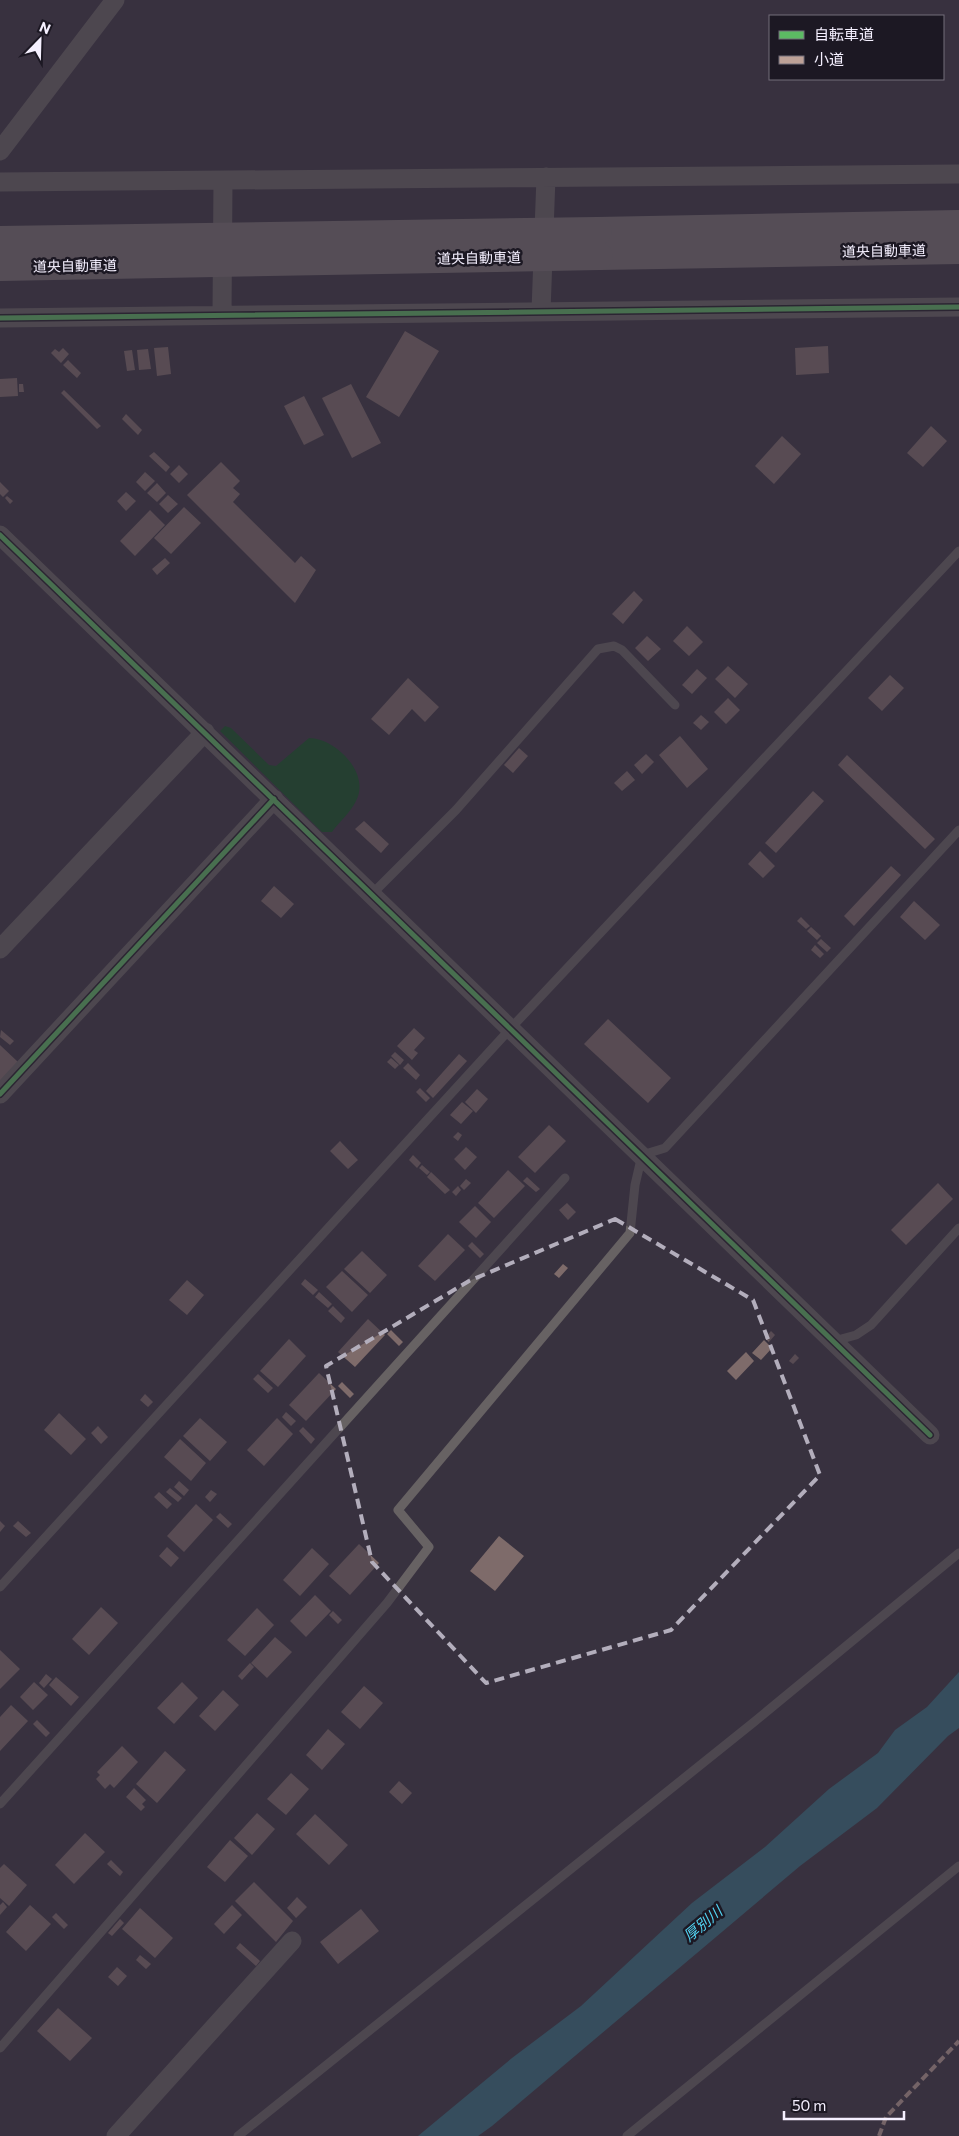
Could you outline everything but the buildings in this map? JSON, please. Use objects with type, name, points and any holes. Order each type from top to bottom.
[{"type":"highway","name":"道央自動車道","points":[[0,267],[598,243],[959,224]]},
{"type":"highway","name":"道央自動車道","points":[[0,240],[598,243],[959,250]]},
{"type":"street","points":[[0,151],[115,0]]},
{"type":"street","points":[[0,182],[959,174]]},
{"type":"street","points":[[541,311],[546,177]]},
{"type":"street","points":[[222,315],[223,181]]},
{"type":"street","points":[[0,318],[959,306]]},
{"type":"street","points":[[0,535],[930,1435]]},
{"type":"street","points":[[0,949],[205,732]]},
{"type":"street","points":[[0,1094],[274,799]]},
{"type":"street","points":[[116,2136],[292,1941]]},
{"type":"lane","points":[[0,1587],[511,1028],[959,551]]},
{"type":"lane","points":[[372,894],[456,810],[598,649],[614,646],[622,650],[675,705]]},
{"type":"lane","points":[[0,2048],[387,1603],[429,1547],[398,1510],[630,1233],[635,1185],[642,1155],[665,1148],[959,830]]},
{"type":"lane","points":[[0,1804],[565,1178]]},
{"type":"lane","points":[[834,1341],[856,1335],[871,1325],[959,1228]]},
{"type":"lane","points":[[238,2136],[754,1722],[959,1553]]},
{"type":"lane","points":[[628,2136],[959,1866]]},
{"type":"highlighted area","points":[[615,1219],[753,1300],[820,1475],[671,1630],[486,1683],[372,1562],[326,1366],[469,1281]]},
{"type":"green space","points":[[225,726],[231,728],[269,765],[276,766],[309,738],[329,744],[348,759],[355,769],[359,779],[359,790],[354,805],[332,832],[322,832],[220,731]]},
{"type":"water","name":"厚別川","points":[[959,1672],[959,1728],[948,1736],[877,1808],[800,1866],[492,2126],[478,2136],[418,2136],[512,2058],[581,2006],[692,1903],[765,1847],[829,1789],[878,1753],[895,1730],[927,1707]]},
{"type":"marked path","points":[[879,2136],[886,2117],[959,2041]]},
{"type":"cycle path","points":[[0,318],[959,307]]},
{"type":"cycle path","points":[[0,535],[930,1435]]},
{"type":"cycle path","points":[[0,1094],[274,799]]}]
